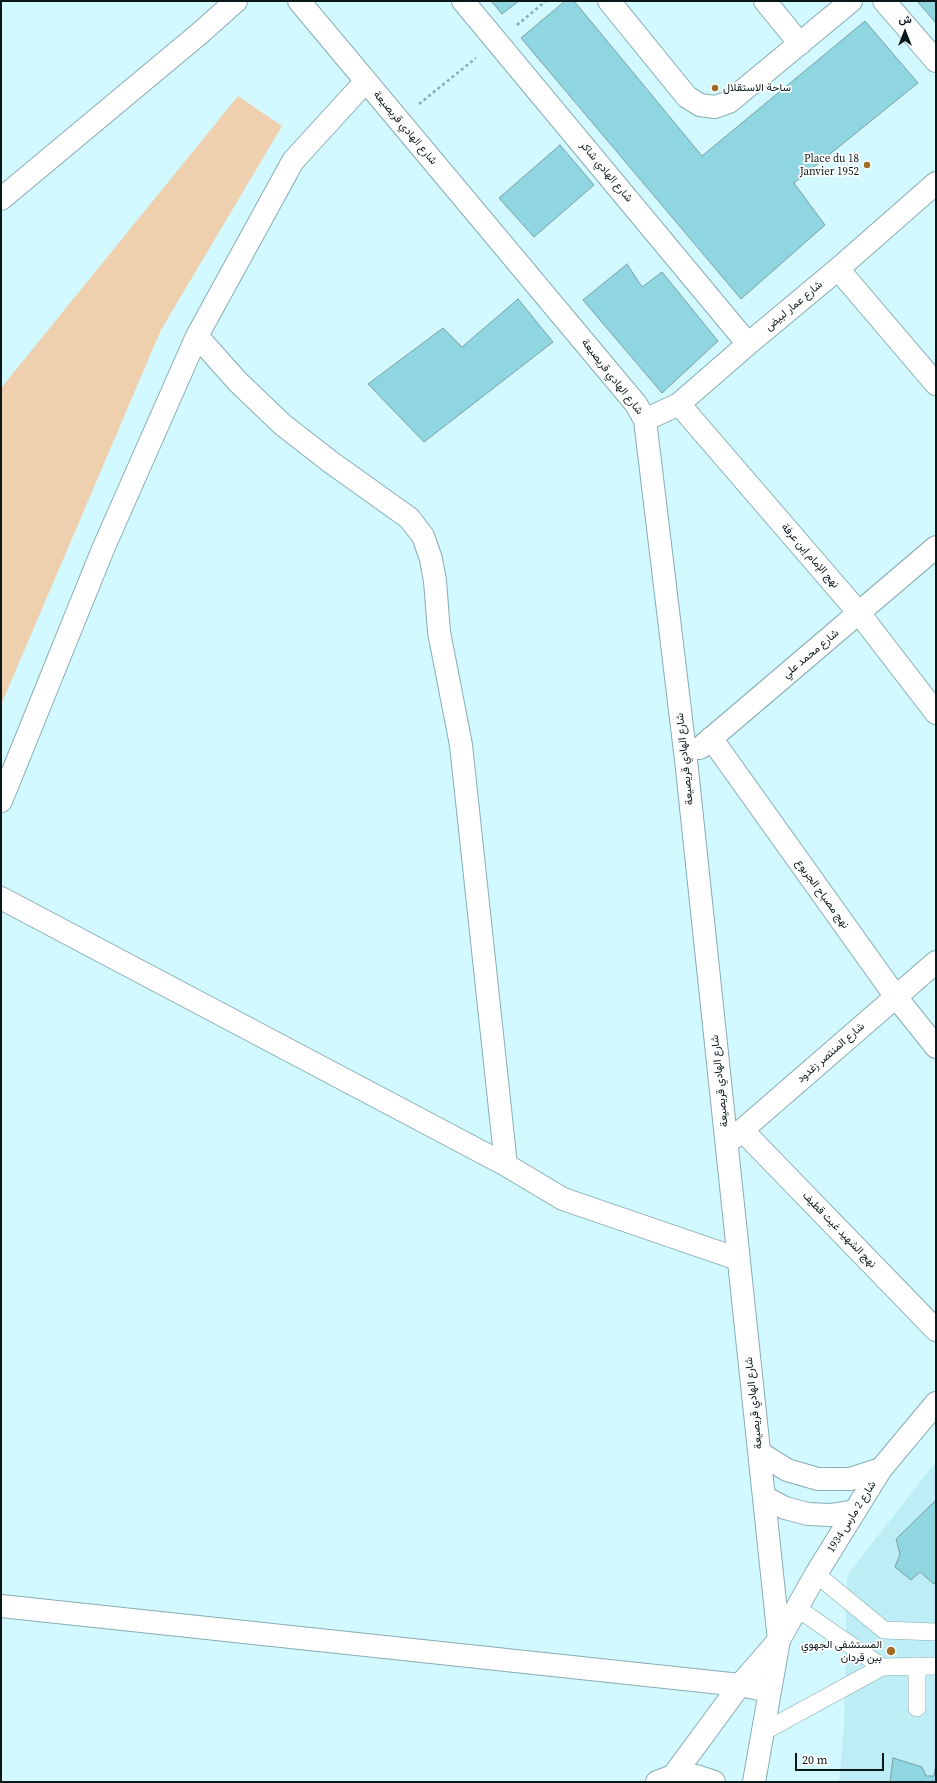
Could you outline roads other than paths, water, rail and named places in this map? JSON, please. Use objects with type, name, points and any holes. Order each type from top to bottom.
[{"type":"street","points":[[1,199],[200,34],[236,1]]},
{"type":"street","name":"شارع الهادي قريصيعة","points":[[299,1],[636,404],[645,420],[734,1137],[738,1259],[779,1640]]},
{"type":"street","name":"شارع الهادي شاكر","points":[[464,1],[748,344]]},
{"type":"street","points":[[608,1],[687,97],[700,105],[715,107],[729,102],[851,1]]},
{"type":"street","points":[[765,1],[800,44]]},
{"type":"street","points":[[884,1],[936,61]]},
{"type":"street","points":[[1,801],[103,549],[197,336],[293,161],[366,81]]},
{"type":"street","name":"شارع عمار لبيض","points":[[645,420],[679,404],[838,269],[936,183]]},
{"type":"street","points":[[838,269],[936,384]]},
{"type":"street","points":[[197,336],[238,382],[283,425],[332,463],[409,518],[423,536],[431,559],[436,581],[439,632],[461,745],[506,1165]]},
{"type":"street","name":"نهج الإمام إبن عرفة","points":[[679,404],[859,613],[936,713]]},
{"type":"street","name":"شارع محمد علي","points":[[686,760],[936,547]]},
{"type":"street","name":"نهج مصباح الجربوع","points":[[711,738],[896,997],[936,1047]]},
{"type":"street","points":[[1,898],[506,1165],[563,1199],[738,1259]]},
{"type":"street","name":"شارع المنتصر زغدود","points":[[734,1137],[936,962]]},
{"type":"street","name":"نهج الشهيد غيث قطيف","points":[[734,1137],[936,1330]]},
{"type":"street","name":"شارع 2 مارس 1934","points":[[779,1640],[816,1574],[881,1470],[936,1403]]},
{"type":"street","points":[[760,1453],[787,1470],[818,1479],[850,1479],[881,1470]]},
{"type":"street","points":[[764,1496],[785,1508],[808,1514],[831,1515],[855,1511]]},
{"type":"street","points":[[1,1606],[740,1686],[769,1691]]},
{"type":"street","points":[[665,1779],[779,1640]]},
{"type":"street","points":[[754,1782],[779,1640]]},
{"type":"street","points":[[665,1779],[696,1776],[714,1782]]},
{"type":"lane","points":[[816,1574],[884,1630],[936,1632]]},
{"type":"lane","points":[[797,1608],[882,1667]]},
{"type":"lane","points":[[916,1666],[916,1708]]},
{"type":"lane","points":[[763,1732],[882,1667],[936,1666]]},
{"type":"place","name":"ساحة الاستقلال","points":[[715,88]]},
{"type":"place","name":"Place du 18 Janvier 1952","points":[[867,165]]},
{"type":"place","name":"المستشفى الجهوي ببن قردان","points":[[891,1651]]}]
